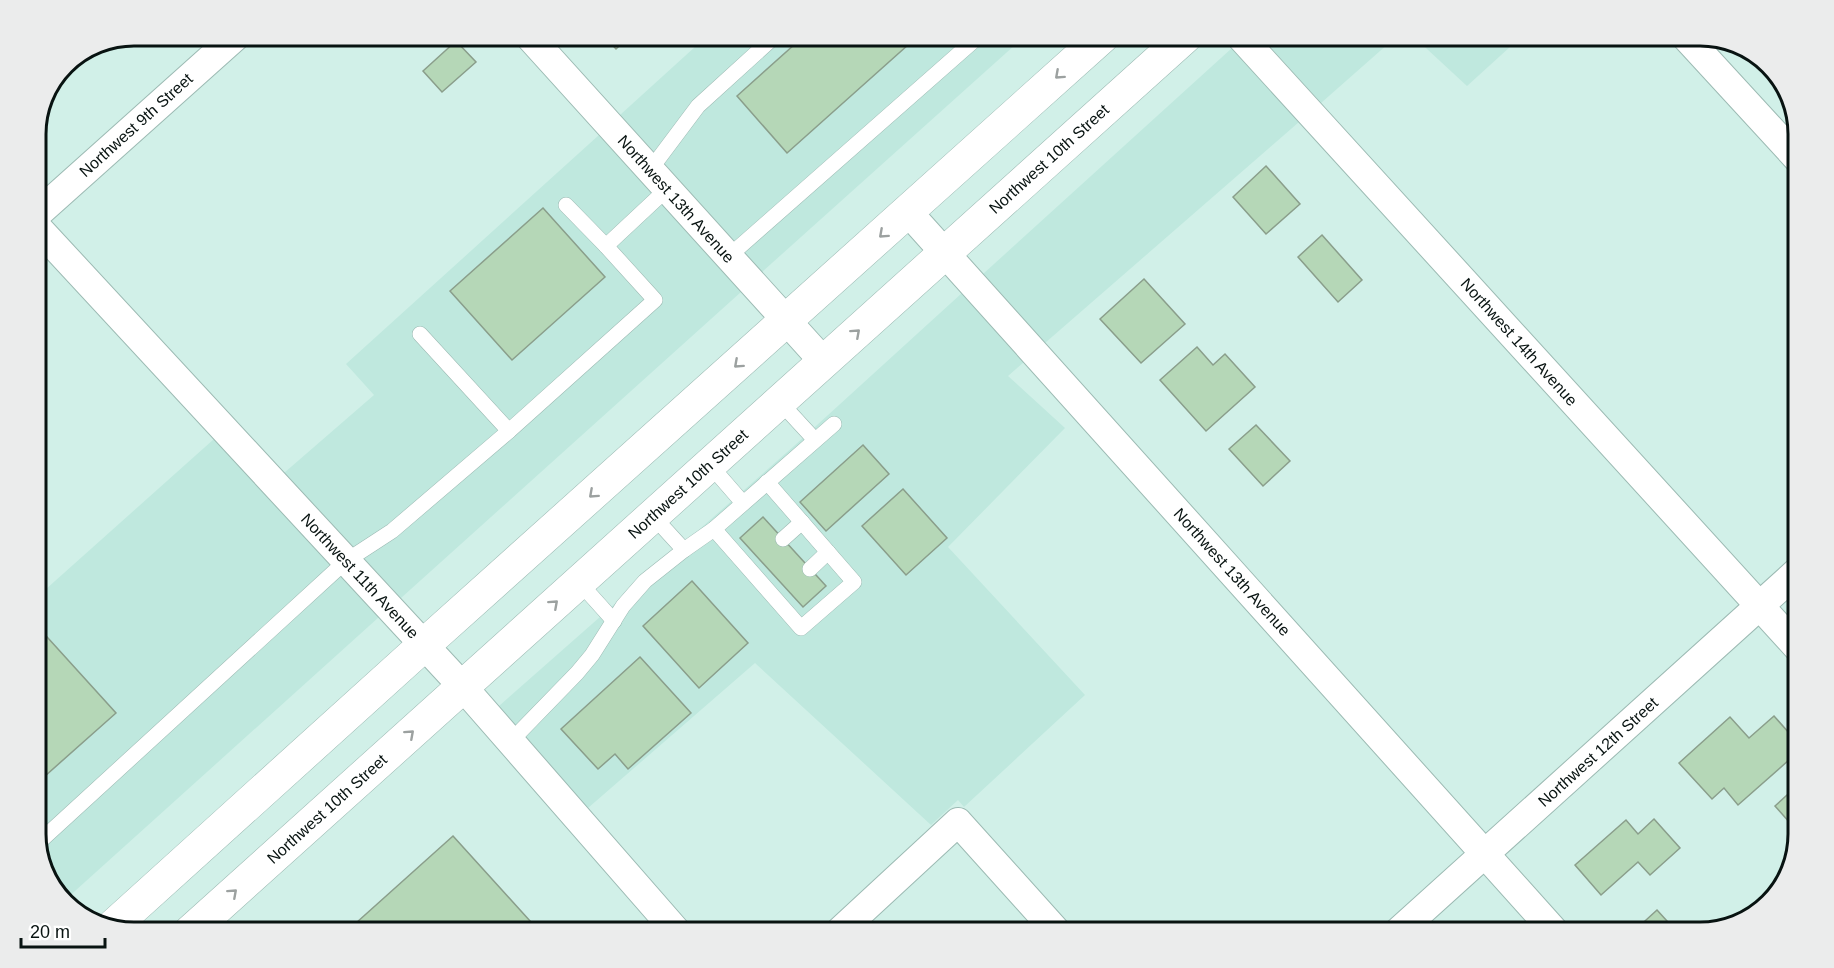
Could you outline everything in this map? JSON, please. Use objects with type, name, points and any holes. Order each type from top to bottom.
[{"type":"highway","points":[[119,920],[1092,46]]},
{"type":"highway","name":"Northwest 10th Street","points":[[201,922],[1175,46]]},
{"type":"street","name":"Northwest 9th Street","points":[[47,205],[225,46]]},
{"type":"street","name":"Northwest 13th Avenue","points":[[538,46],[824,362]]},
{"type":"street","name":"Northwest 14th Avenue","points":[[1249,46],[1788,636]]},
{"type":"street","points":[[1694,46],[1787,147]]},
{"type":"street","name":"Northwest 13th Avenue","points":[[908,212],[1547,922]]},
{"type":"street","name":"Northwest 11th Avenue","points":[[47,238],[463,687],[668,922]]},
{"type":"street","name":"Northwest 12th Street","points":[[1409,922],[1788,580]]},
{"type":"street","points":[[850,922],[958,822],[1048,922]]},
{"type":"lane","points":[[606,246],[659,180],[698,106],[764,46]]},
{"type":"lane","points":[[728,257],[968,46]]},
{"type":"lane","points":[[47,835],[346,561],[392,531],[509,431],[655,300],[566,205]]},
{"type":"lane","points":[[420,334],[509,431]]},
{"type":"lane","points":[[780,402],[814,440]]},
{"type":"lane","points":[[511,741],[577,673],[623,606],[645,581],[714,529],[834,424]]},
{"type":"lane","points":[[710,465],[743,503]]},
{"type":"lane","points":[[714,529],[754,564],[781,594],[801,628],[854,582],[767,482]]},
{"type":"lane","points":[[652,514],[684,550]]},
{"type":"lane","points":[[783,539],[802,522]]},
{"type":"lane","points":[[810,569],[828,552]]},
{"type":"lane","points":[[579,582],[614,621]]},
{"type":"shaded area","points":[[696,46],[1014,46],[762,272],[620,115]]},
{"type":"shaded area","points":[[1269,46],[1386,46],[1321,103]]},
{"type":"shaded area","points":[[1424,46],[1511,46],[1467,86]]},
{"type":"shaded area","points":[[1232,48],[1299,122],[1045,343],[983,274]]},
{"type":"shaded area","points":[[599,135],[741,292],[401,598],[284,473],[374,395],[346,364]]},
{"type":"shaded area","points":[[962,293],[1024,362],[1008,376],[1065,428],[948,547],[1085,695],[964,807],[958,800],[931,825],[755,663],[588,808],[499,706],[794,446]]},
{"type":"shaded area","points":[[214,439],[379,617],[71,895],[61,883],[51,862],[47,840],[47,588]]},
{"type":"building","points":[[450,46],[461,46],[476,62],[442,92],[423,71]]},
{"type":"building","points":[[793,46],[907,46],[787,153],[737,96]]},
{"type":"building","points":[[1266,166],[1300,204],[1266,234],[1233,197]]},
{"type":"building","points":[[543,208],[605,277],[512,360],[450,291]]},
{"type":"building","points":[[1322,235],[1362,280],[1338,302],[1298,257]]},
{"type":"building","points":[[1144,279],[1185,324],[1141,363],[1100,319]]},
{"type":"building","points":[[1197,347],[1213,365],[1225,354],[1255,387],[1206,431],[1160,380]]},
{"type":"building","points":[[1256,425],[1290,461],[1263,486],[1229,449]]},
{"type":"building","points":[[863,445],[889,474],[826,531],[800,502]]},
{"type":"building","points":[[903,489],[947,538],[906,575],[862,526]]},
{"type":"building","points":[[763,517],[826,586],[803,607],[740,538]]},
{"type":"building","points":[[692,581],[748,643],[699,688],[643,626]]},
{"type":"building","points":[[47,637],[116,713],[47,774]]},
{"type":"building","points":[[640,657],[691,713],[628,769],[615,754],[598,769],[561,729]]},
{"type":"building","points":[[1774,716],[1788,732],[1788,761],[1738,805],[1724,788],[1712,799],[1679,763],[1730,717],[1749,738]]},
{"type":"building","points":[[1788,794],[1788,821],[1775,806]]},
{"type":"building","points":[[1654,819],[1680,848],[1650,875],[1638,862],[1601,895],[1575,865],[1626,820],[1638,834]]},
{"type":"building","points":[[453,836],[531,922],[357,922]]},
{"type":"building","points":[[1657,910],[1668,922],[1644,922]]}]
